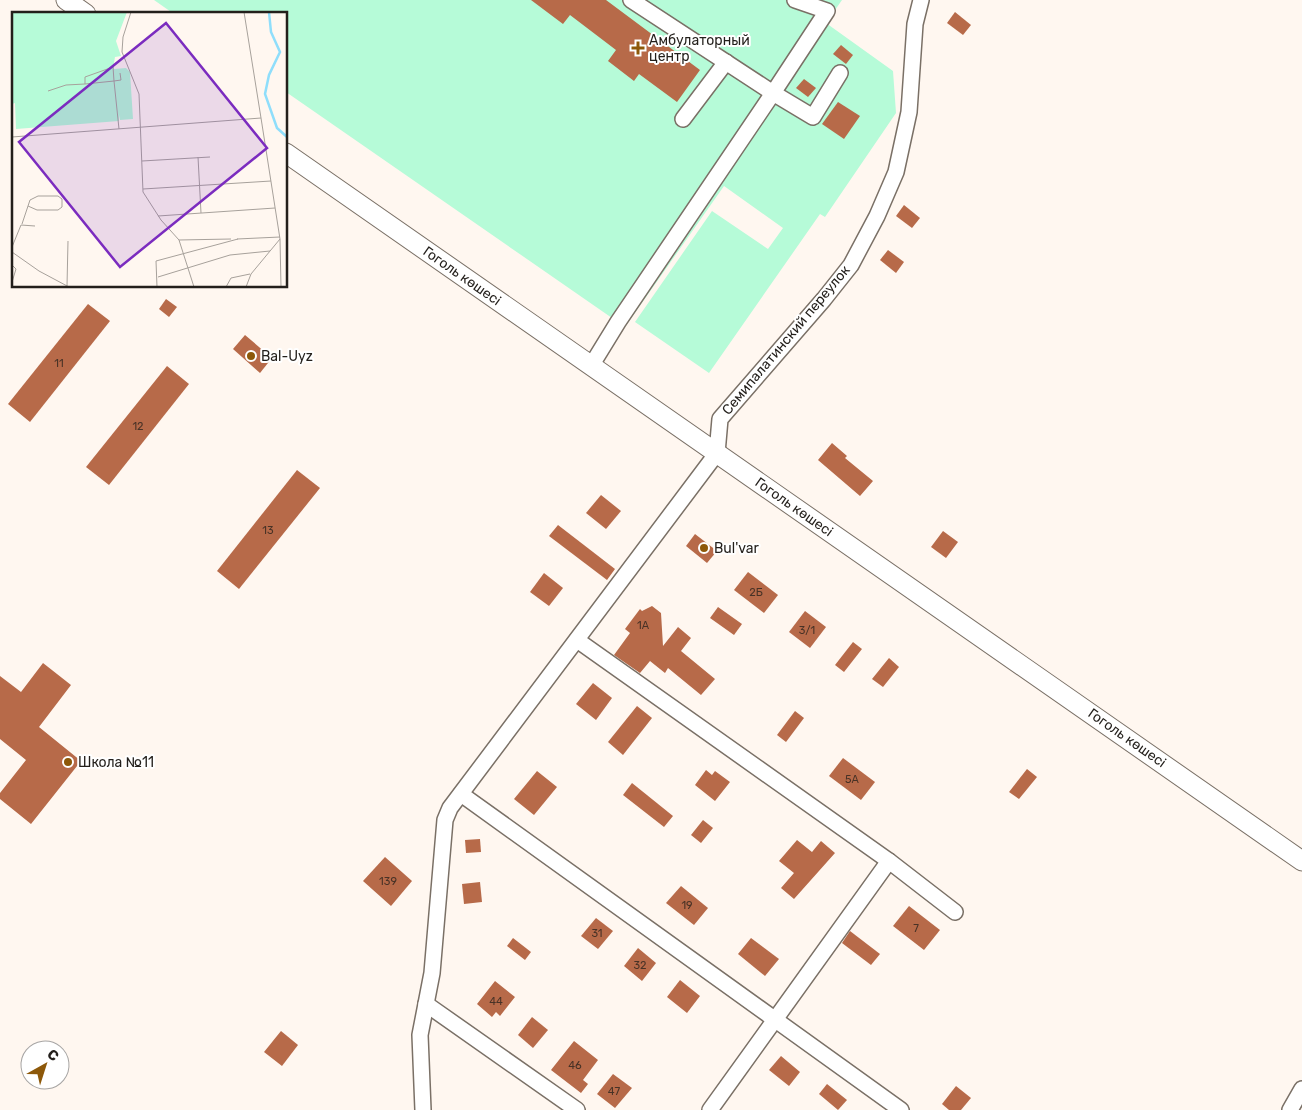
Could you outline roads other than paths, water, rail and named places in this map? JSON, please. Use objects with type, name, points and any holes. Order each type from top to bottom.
[{"type":"main road","points":[[66,0],[83,12]]},
{"type":"main road","name":"Гоголь көшесі","points":[[288,154],[1302,861]]},
{"type":"street","points":[[631,0],[813,117],[840,74]]},
{"type":"street","points":[[591,366],[618,322],[827,11],[796,0]]},
{"type":"street","name":"Семипалатинский переулок","points":[[717,453],[720,419],[830,293],[850,266],[878,216],[896,172],[910,112],[915,24],[921,0]]},
{"type":"street","points":[[683,119],[726,62]]},
{"type":"street","points":[[423,1110],[420,1035],[432,973],[445,820],[450,808],[717,453]]},
{"type":"street","points":[[577,640],[888,861],[955,912]]},
{"type":"street","points":[[461,794],[901,1110]]},
{"type":"street","points":[[710,1110],[888,861]]},
{"type":"street","points":[[426,1004],[577,1110]]},
{"type":"street","points":[[1290,1110],[1302,1089]]},
{"type":"place","name":"Амбулаторный центр","points":[[638,48]]},
{"type":"place","name":"Bal-Uyz","points":[[251,356]]},
{"type":"place","name":"Bul'var","points":[[704,548]]},
{"type":"place","name":"Школа №11","points":[[68,762]]}]
